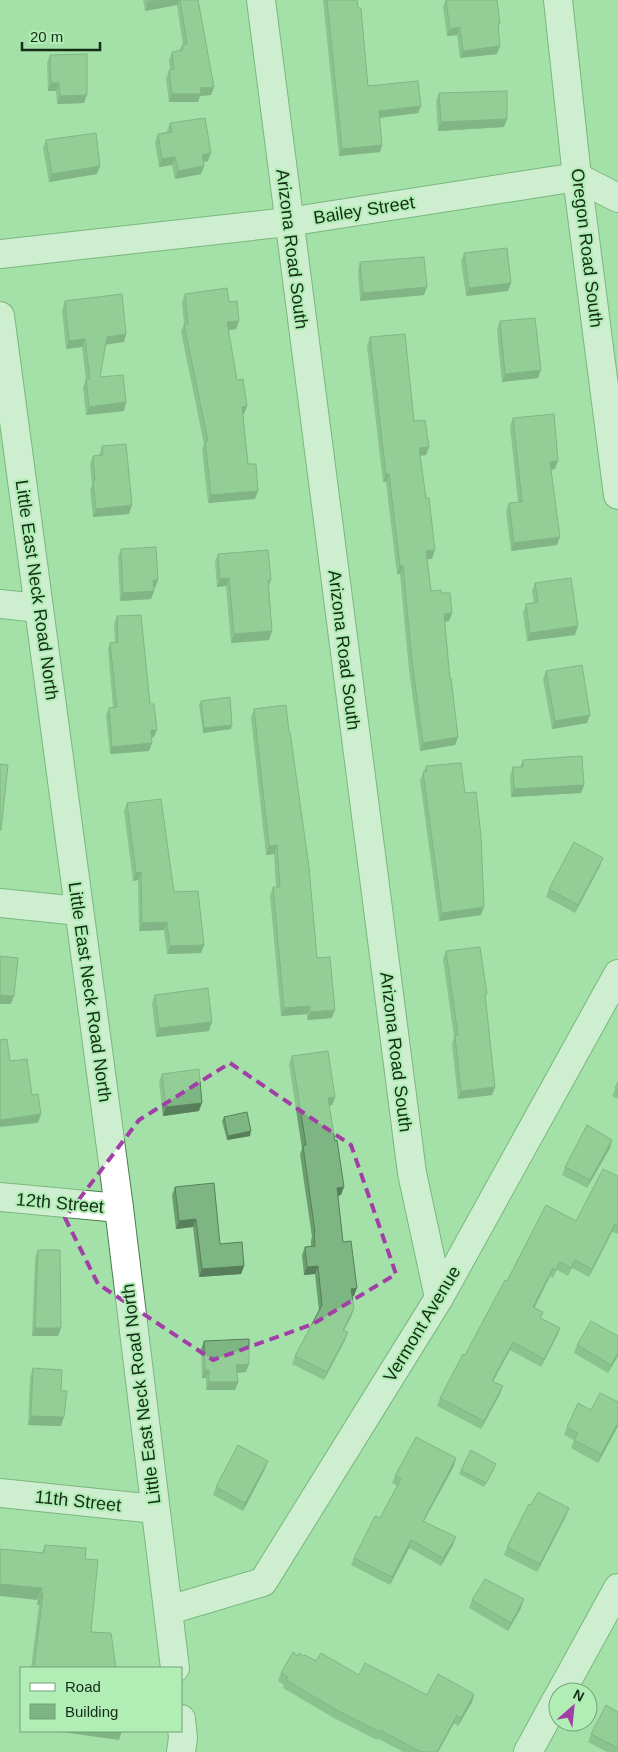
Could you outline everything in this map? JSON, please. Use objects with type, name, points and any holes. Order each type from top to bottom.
[{"type":"street","name":"Arizona Road South","points":[[261,0],[288,222],[412,1173],[439,1298]]},
{"type":"street","name":"Oregon Road South","points":[[558,0],[618,495]]},
{"type":"street","name":"Bailey Street","points":[[0,254],[288,222],[578,176]]},
{"type":"street","points":[[578,176],[618,198]]},
{"type":"street","name":"Little East Neck Road North","points":[[0,320],[119,1208],[176,1667]]},
{"type":"street","points":[[0,604],[39,608]]},
{"type":"street","points":[[0,903],[79,911]]},
{"type":"street","name":"Vermont Avenue","points":[[169,1610],[263,1582],[439,1298],[618,974]]},
{"type":"street","name":"12th Street","points":[[0,1197],[119,1208]]},
{"type":"street","name":"11th Street","points":[[0,1493],[155,1509]]},
{"type":"street","points":[[566,1682],[618,1588]]},
{"type":"street","points":[[528,1752],[548,1715]]},
{"type":"street","points":[[182,1728],[182,1752]]},
{"type":"highlighted area","points":[[230,1063],[351,1145],[396,1274],[313,1324],[213,1360],[98,1284],[65,1218],[139,1120]]},
{"type":"building","points":[[180,0],[198,0],[214,87],[200,88],[201,94],[172,94],[169,70],[174,69],[172,52],[183,50],[182,45],[187,44]]},
{"type":"building","points":[[327,0],[357,0],[358,7],[361,9],[368,86],[418,81],[421,106],[379,111],[382,145],[342,149]]},
{"type":"building","points":[[446,0],[497,0],[500,46],[463,51],[460,27],[450,29]]},
{"type":"building","points":[[87,54],[87,95],[60,96],[59,83],[51,83],[50,55]]},
{"type":"building","points":[[507,91],[507,119],[441,122],[439,93]]},
{"type":"building","points":[[205,118],[211,153],[202,155],[204,166],[178,171],[175,157],[162,159],[158,134],[172,132],[170,123]]},
{"type":"building","points":[[96,133],[100,166],[52,174],[46,140]]},
{"type":"building","points":[[507,248],[511,283],[469,288],[464,253]]},
{"type":"building","points":[[424,257],[427,287],[363,293],[360,262]]},
{"type":"building","points":[[227,288],[229,302],[237,301],[239,321],[227,322],[237,380],[243,379],[247,406],[242,407],[248,464],[256,464],[258,491],[211,495],[205,441],[208,441],[184,324],[188,324],[185,294]]},
{"type":"building","points":[[122,294],[126,334],[107,337],[100,377],[123,375],[126,402],[89,407],[86,379],[90,379],[85,339],[69,341],[65,301]]},
{"type":"building","points":[[535,318],[541,370],[505,374],[500,321]]},
{"type":"building","points":[[405,334],[414,421],[425,420],[429,447],[419,448],[426,498],[429,498],[435,550],[426,551],[431,591],[441,590],[441,593],[450,593],[452,613],[444,614],[458,737],[423,743],[412,662],[403,565],[400,566],[389,474],[386,474],[370,337]]},
{"type":"building","points":[[554,414],[558,461],[550,462],[560,537],[514,543],[509,503],[522,502],[513,418]]},
{"type":"building","points":[[126,444],[132,505],[96,509],[93,456],[103,455],[102,446]]},
{"type":"building","points":[[156,547],[158,580],[153,580],[154,591],[123,593],[121,549]]},
{"type":"building","points":[[268,550],[271,580],[268,581],[272,631],[234,634],[229,578],[220,579],[218,554]]},
{"type":"building","points":[[571,578],[578,626],[530,633],[526,604],[538,602],[535,583]]},
{"type":"building","points":[[141,615],[150,704],[154,704],[157,730],[151,730],[152,743],[112,747],[109,708],[117,707],[110,643],[118,642],[117,616]]},
{"type":"building","points":[[582,665],[590,715],[555,721],[546,671]]},
{"type":"building","points":[[230,697],[232,725],[204,728],[201,701]]},
{"type":"building","points":[[286,705],[309,867],[317,958],[330,957],[335,1010],[310,1012],[310,1006],[284,1008],[273,887],[280,887],[277,845],[269,846],[254,709]]},
{"type":"building","points":[[582,756],[584,785],[514,789],[513,767],[523,767],[523,760]]},
{"type":"building","points":[[461,763],[465,793],[476,792],[481,836],[484,907],[442,913],[423,772],[427,771],[426,766]]},
{"type":"building","points":[[0,764],[8,765],[1,830],[0,830]]},
{"type":"building","points":[[161,799],[174,892],[198,891],[204,945],[170,946],[167,922],[142,923],[141,872],[136,873],[127,803]]},
{"type":"building","points":[[574,842],[603,858],[578,905],[549,889]]},
{"type":"building","points":[[480,947],[487,994],[485,994],[495,1087],[461,1091],[455,1036],[458,1035],[446,951]]},
{"type":"building","points":[[0,956],[18,958],[14,996],[0,995]]},
{"type":"building","points":[[208,988],[212,1022],[159,1028],[155,995]]},
{"type":"building","points":[[7,1039],[10,1061],[27,1059],[32,1095],[38,1094],[41,1114],[0,1120],[0,1040]]},
{"type":"building","points":[[328,1051],[335,1097],[328,1098],[344,1187],[337,1188],[343,1242],[351,1241],[357,1288],[351,1289],[354,1308],[343,1330],[348,1332],[327,1372],[295,1356],[322,1305],[318,1266],[307,1267],[305,1247],[315,1246],[315,1232],[303,1146],[306,1145],[292,1056]]},
{"type":"building","points":[[199,1069],[202,1103],[166,1107],[162,1074]]},
{"type":"building","points":[[247,1112],[251,1131],[228,1136],[224,1117]]},
{"type":"building","points":[[587,1125],[612,1140],[590,1180],[565,1167]]},
{"type":"building","points":[[603,1169],[618,1176],[618,1225],[615,1224],[592,1269],[575,1260],[571,1268],[560,1262],[556,1270],[553,1268],[533,1307],[543,1312],[540,1318],[560,1328],[544,1359],[513,1342],[492,1381],[503,1386],[484,1421],[440,1398],[505,1280],[507,1281],[546,1205],[576,1221]]},
{"type":"building","points":[[214,1183],[220,1244],[242,1242],[244,1266],[202,1269],[196,1219],[179,1221],[175,1187]]},
{"type":"building","points":[[38,1250],[60,1250],[61,1328],[35,1328]]},
{"type":"building","points":[[591,1321],[618,1336],[618,1353],[611,1365],[577,1345]]},
{"type":"building","points":[[249,1339],[249,1364],[236,1365],[238,1382],[209,1382],[209,1370],[205,1370],[204,1341]]},
{"type":"building","points":[[33,1368],[62,1370],[61,1391],[67,1391],[64,1417],[31,1416]]},
{"type":"building","points":[[600,1393],[618,1402],[618,1423],[601,1454],[574,1440],[578,1433],[567,1427],[578,1403],[591,1410]]},
{"type":"building","points":[[416,1437],[456,1458],[423,1521],[456,1537],[443,1558],[411,1540],[392,1577],[354,1558],[375,1516],[380,1518],[401,1479],[395,1476]]},
{"type":"building","points":[[238,1445],[268,1461],[245,1503],[216,1487]]},
{"type":"building","points":[[471,1450],[496,1464],[486,1483],[461,1470]]},
{"type":"building","points":[[538,1492],[569,1508],[540,1564],[507,1547],[529,1504],[531,1505]]},
{"type":"building","points":[[45,1545],[86,1548],[85,1559],[98,1560],[91,1632],[111,1633],[116,1667],[34,1667],[42,1588],[0,1584],[0,1549],[44,1553]]},
{"type":"building","points":[[485,1579],[524,1599],[511,1623],[472,1600]]},
{"type":"building","points":[[293,1652],[298,1656],[299,1653],[316,1661],[321,1653],[359,1675],[365,1663],[427,1695],[438,1674],[474,1694],[461,1718],[457,1715],[437,1752],[421,1752],[335,1709],[286,1680],[288,1677],[281,1673]]},
{"type":"building","points":[[606,1705],[618,1712],[618,1748],[591,1734],[592,1732],[598,1732],[598,1720]]}]
